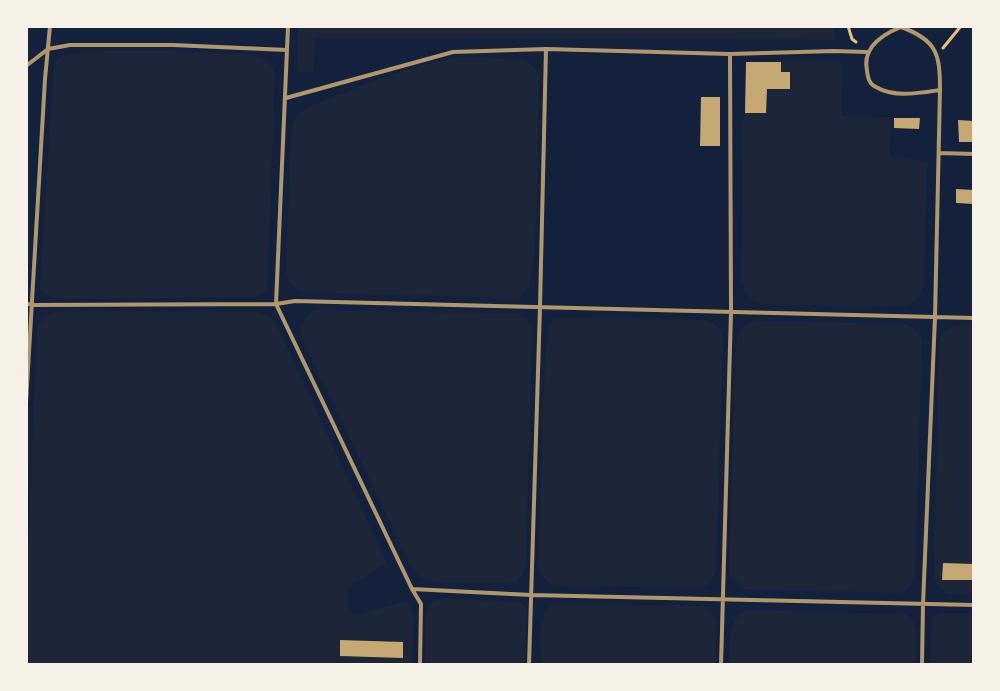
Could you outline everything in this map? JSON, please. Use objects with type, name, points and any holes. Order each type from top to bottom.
[{"type":"lane","points":[[26,403],[29,304],[50,26]]},
{"type":"lane","points":[[288,26],[276,304],[412,589],[421,604],[420,665]]},
{"type":"lane","points":[[922,665],[935,317],[939,153],[940,90],[940,69],[937,54],[928,42],[916,33],[901,27],[888,33],[867,52],[868,81],[876,88],[897,94],[919,94],[940,90]]},
{"type":"lane","points":[[26,66],[48,49],[70,46],[173,45],[287,50]]},
{"type":"lane","points":[[286,98],[453,52],[546,49],[730,54],[867,52]]},
{"type":"lane","points":[[529,665],[546,49]]},
{"type":"lane","points":[[721,665],[731,312],[730,54]]},
{"type":"lane","points":[[939,153],[974,154]]},
{"type":"lane","points":[[29,304],[276,304],[295,301],[974,318]]},
{"type":"lane","points":[[412,589],[531,595],[974,605]]},
{"type":"path","points":[[937,54],[958,32],[961,26]]},
{"type":"shaded area","points":[[298,26],[833,26],[836,40],[315,38],[314,72],[297,72]]},
{"type":"shaded area","points":[[102,51],[170,51],[252,55],[266,61],[272,67],[275,73],[267,293],[255,297],[66,299],[53,297],[42,292],[40,288],[54,64],[58,59],[69,54]]},
{"type":"shaded area","points":[[463,57],[524,60],[537,71],[539,77],[534,258],[529,286],[522,296],[515,298],[302,292],[294,287],[288,278],[286,266],[291,134],[296,117],[310,106],[385,77],[425,64]]},
{"type":"shaded area","points":[[781,62],[841,62],[842,116],[891,117],[890,157],[927,161],[924,283],[917,298],[912,303],[904,307],[760,304],[753,300],[746,292],[741,280],[743,120],[745,113],[766,113],[767,89],[790,89],[790,72],[781,72]]},
{"type":"shaded area","points":[[67,310],[258,312],[267,315],[275,321],[387,563],[352,584],[347,591],[349,609],[354,613],[361,614],[402,602],[408,604],[414,615],[412,665],[26,665],[26,592],[37,331],[40,323],[51,313]]},
{"type":"shaded area","points":[[316,310],[519,314],[530,323],[532,331],[526,565],[523,574],[515,583],[438,582],[419,576],[411,566],[301,336],[303,321]]},
{"type":"shaded area","points":[[554,317],[706,320],[715,324],[720,331],[723,337],[716,572],[708,585],[701,589],[553,585],[540,573],[538,567],[545,358],[549,326]]},
{"type":"shaded area","points":[[753,321],[905,324],[914,328],[919,335],[922,341],[915,576],[908,590],[900,593],[745,589],[729,573],[736,344],[741,330]]},
{"type":"shaded area","points":[[956,324],[974,325],[974,595],[947,594],[937,584],[934,576],[939,341],[945,330]]},
{"type":"shaded area","points":[[443,598],[522,603],[526,608],[525,665],[425,665],[426,613],[431,602]]},
{"type":"shaded area","points":[[554,603],[704,606],[711,611],[717,621],[715,665],[541,665],[540,640],[542,623],[548,608]]},
{"type":"shaded area","points":[[747,610],[906,614],[914,623],[916,630],[916,665],[730,665],[732,626],[740,614]]},
{"type":"shaded area","points":[[943,613],[974,613],[974,665],[930,665],[932,616]]},
{"type":"building","points":[[746,62],[781,62],[781,72],[790,72],[790,89],[767,89],[766,113],[745,113]]},
{"type":"building","points":[[701,97],[720,97],[720,146],[700,146]]},
{"type":"building","points":[[894,118],[920,118],[919,129],[894,128]]},
{"type":"building","points":[[958,120],[974,121],[974,137],[972,137],[972,142],[959,142]]},
{"type":"building","points":[[956,189],[974,190],[974,204],[956,203]]},
{"type":"building","points":[[943,563],[974,564],[974,580],[942,580]]},
{"type":"building","points":[[340,640],[403,642],[403,658],[340,656]]}]
